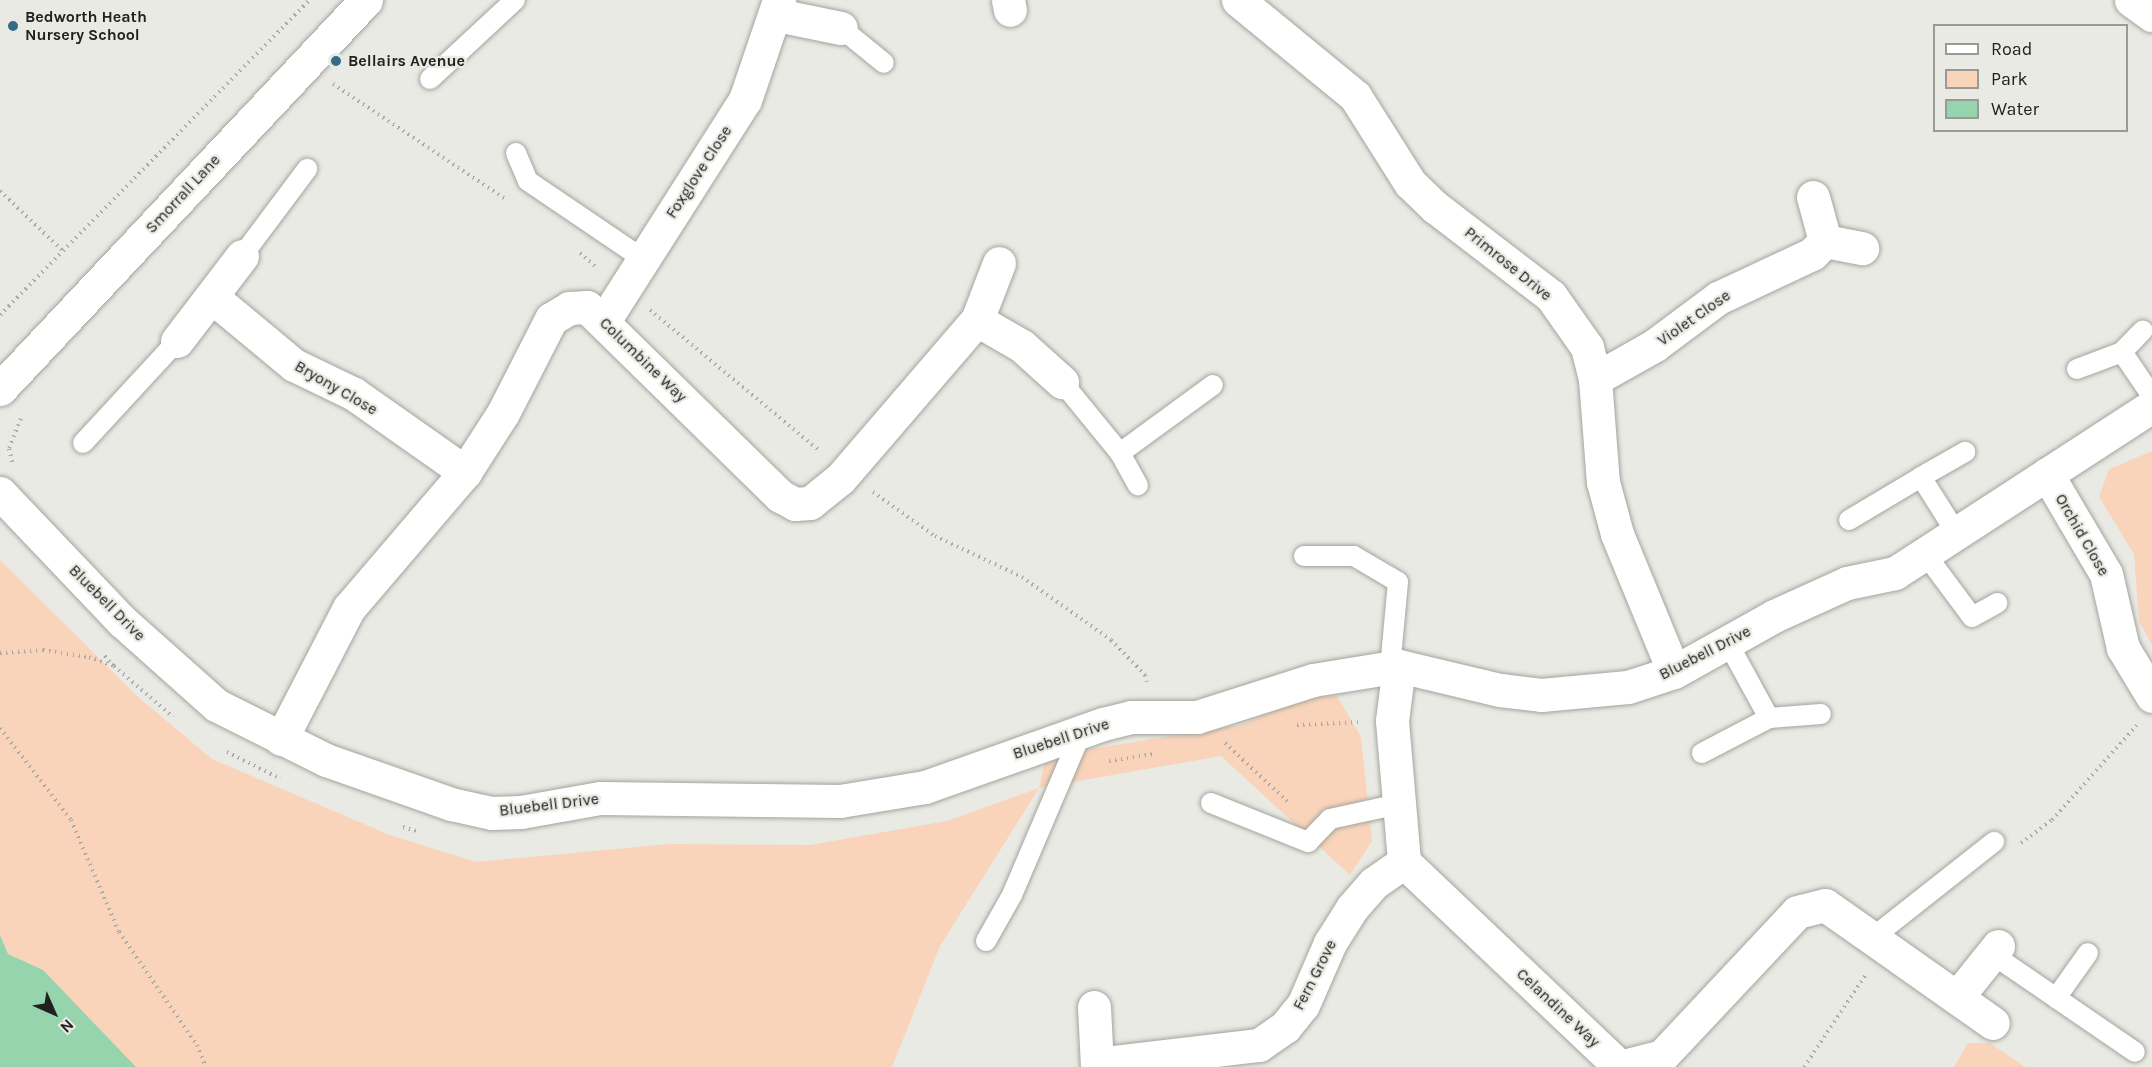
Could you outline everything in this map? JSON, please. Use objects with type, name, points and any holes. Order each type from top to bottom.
[{"type":"street","name":"Smorrall Lane","points":[[7,400],[305,65],[366,0]]},
{"type":"street","name":"Primrose Drive","points":[[1238,0],[1355,96],[1410,183],[1435,207],[1551,296],[1587,347],[1595,379],[1606,492],[1617,534],[1674,672]]},
{"type":"street","points":[[2131,0],[2152,15]]},
{"type":"street","name":"Foxglove Close","points":[[604,321],[745,100],[778,8],[841,28]]},
{"type":"street","points":[[1813,197],[1825,240],[1862,248]]},
{"type":"street","name":"Violet Close","points":[[1595,379],[1655,345],[1718,298],[1812,254],[1825,240]]},
{"type":"street","points":[[177,340],[242,256]]},
{"type":"street","name":"Columbine Way","points":[[281,739],[349,608],[465,472],[503,413],[551,319],[569,308],[587,307],[604,321],[780,496],[795,504],[810,503],[846,472],[977,320],[999,263]]},
{"type":"street","name":"Bryony Close","points":[[212,297],[294,365],[354,394],[465,472]]},
{"type":"street","points":[[977,320],[1022,346],[1062,382]]},
{"type":"street","name":"Bluebell Drive","points":[[5,498],[123,622],[216,705],[326,760],[451,804],[492,813],[521,812],[600,798],[840,801],[925,787],[1082,731],[1131,717],[1197,717],[1280,688],[1395,667],[1500,690],[1540,694],[1628,687],[1674,672],[1729,645],[1774,616],[1846,584],[1895,573],[2152,406]]},
{"type":"street","name":"Orchid Close","points":[[2047,474],[2106,574],[2123,648],[2152,696]]},
{"type":"street","points":[[1395,667],[1392,721],[1404,862]]},
{"type":"street","name":"Celandine Way","points":[[1404,862],[1620,1067],[1668,1061],[1797,912],[1826,905],[1871,939],[1958,996],[1993,1023]]},
{"type":"street","name":"Fern Grove","points":[[1094,1007],[1097,1065],[1259,1045],[1286,1027],[1304,1005],[1330,943],[1352,908],[1374,883],[1404,862]]},
{"type":"street","points":[[1958,996],[1995,950]]},
{"type":"lane","points":[[430,79],[515,0]]},
{"type":"lane","points":[[841,28],[884,63]]},
{"type":"lane","points":[[516,153],[528,181],[643,259]]},
{"type":"lane","points":[[242,256],[307,169]]},
{"type":"lane","points":[[2078,369],[2122,352],[2143,330]]},
{"type":"lane","points":[[83,443],[177,340]]},
{"type":"lane","points":[[2122,352],[2152,396]]},
{"type":"lane","points":[[1062,382],[1120,453],[1138,485]]},
{"type":"lane","points":[[1120,453],[1213,385]]},
{"type":"lane","points":[[1849,520],[1965,452]]},
{"type":"lane","points":[[1921,477],[1957,534]]},
{"type":"lane","points":[[1926,555],[1972,617],[1997,603]]},
{"type":"lane","points":[[1304,556],[1354,556],[1398,582],[1395,667]]},
{"type":"lane","points":[[1729,645],[1769,718]]},
{"type":"lane","points":[[1702,753],[1769,718],[1821,714]]},
{"type":"lane","points":[[986,941],[1012,895],[1082,731]]},
{"type":"lane","points":[[1211,803],[1308,843],[1330,819],[1399,804]]},
{"type":"lane","points":[[1871,939],[1994,842]]},
{"type":"lane","points":[[1995,950],[2056,998],[2135,1052]]},
{"type":"lane","points":[[2056,998],[2088,953]]},
{"type":"path","points":[[0,315],[310,0]]},
{"type":"path","points":[[305,65],[510,202]]},
{"type":"path","points":[[0,191],[63,251]]},
{"type":"path","points":[[573,248],[846,472],[935,536],[1022,577],[1112,640],[1145,675],[1156,717]]},
{"type":"path","points":[[5,498],[31,483],[10,459],[9,448],[21,417],[7,400]]},
{"type":"path","points":[[1,653],[44,650],[89,657],[114,666],[98,649]]},
{"type":"path","points":[[1290,726],[1392,721]]},
{"type":"path","points":[[0,728],[71,820],[119,932],[197,1045],[206,1067]]},
{"type":"path","points":[[1225,743],[1232,741]]},
{"type":"green space","points":[[2152,451],[2152,645],[2139,621],[2134,554],[2099,497],[2109,469]]},
{"type":"green space","points":[[0,560],[137,696],[212,759],[390,835],[476,862],[669,844],[810,845],[947,821],[1039,788],[940,946],[892,1067],[0,1067]]},
{"type":"green space","points":[[1313,696],[1337,696],[1361,737],[1372,841],[1350,875],[1221,756],[1039,788],[1045,761],[1078,751],[1240,725]]},
{"type":"green space","points":[[1968,1043],[1990,1043],[2025,1067],[1954,1067]]},
{"type":"water","points":[[0,935],[8,954],[43,970],[136,1067],[0,1067]]},
{"type":"place","name":"Bedworth Heath Nursery School","points":[[13,26]]},
{"type":"place","name":"Bellairs Avenue","points":[[336,61]]}]
